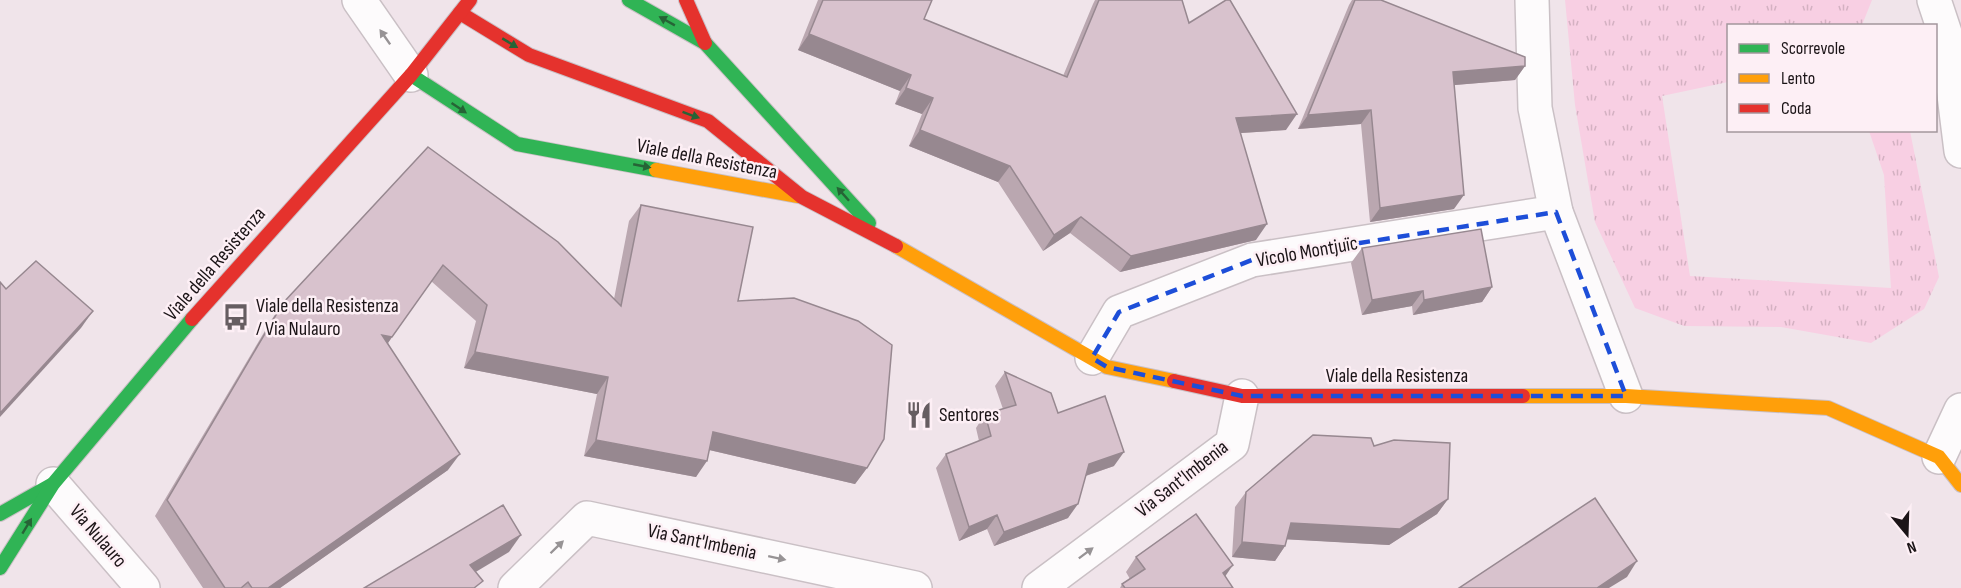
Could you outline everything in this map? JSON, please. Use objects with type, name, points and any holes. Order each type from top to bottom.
[{"type":"street","points":[[359,0],[411,75]]},
{"type":"street","name":"Viale della Resistenza","points":[[0,568],[53,484],[206,302],[411,75],[470,0]]},
{"type":"street","name":"Viale della Resistenza","points":[[629,0],[705,43],[883,238]]},
{"type":"street","name":"Viale della Resistenza","points":[[686,0],[705,43]]},
{"type":"street","points":[[1532,0],[1534,108],[1556,212],[1626,396]]},
{"type":"street","points":[[1934,0],[1947,39],[1961,151]]},
{"type":"street","name":"Viale della Resistenza","points":[[460,13],[530,55],[708,121],[802,197],[883,238],[1107,367],[1242,396],[1626,396],[1828,408],[1939,457]]},
{"type":"street","name":"Viale della Resistenza","points":[[411,75],[517,144],[802,197]]},
{"type":"street","name":"Vicolo Montjuïc","points":[[1092,358],[1119,312],[1252,260],[1556,212]]},
{"type":"street","name":"Via Sant'Imbenia","points":[[1039,588],[1232,444],[1242,396]]},
{"type":"street","points":[[1961,410],[1939,457],[1961,485]]},
{"type":"street","name":"Viale della Resistenza","points":[[0,514],[53,484]]},
{"type":"street","name":"Via Nulauro","points":[[53,484],[143,588]]},
{"type":"street","name":"Via Sant'Imbenia","points":[[514,588],[587,518],[915,588]]},
{"type":"highlighted area","points":[[1556,212],[1626,396],[1242,396],[1107,367],[1092,358],[1119,312],[1252,260]]},
{"type":"green space","points":[[1565,0],[1872,0],[1862,24],[1727,24],[1727,82],[1662,96],[1690,276],[1891,288],[1884,175],[1869,132],[1910,132],[1939,277],[1924,309],[1871,343],[1781,327],[1684,326],[1635,308],[1595,222],[1575,105]]},
{"type":"building","points":[[823,0],[932,0],[924,19],[1067,77],[1099,0],[1182,0],[1189,23],[1226,0],[1230,0],[1297,114],[1236,118],[1267,224],[1131,256],[1081,217],[1054,235],[1010,166],[920,130],[933,98],[906,88],[911,75],[809,34]]},
{"type":"building","points":[[1355,0],[1381,0],[1525,57],[1525,66],[1453,72],[1464,195],[1380,208],[1371,110],[1308,115]]},
{"type":"building","points":[[428,147],[558,242],[621,306],[641,205],[753,227],[738,301],[794,298],[858,321],[892,345],[884,439],[867,468],[713,432],[707,461],[596,440],[608,377],[475,352],[487,305],[443,265],[392,337],[382,335],[460,454],[268,588],[252,588],[248,582],[241,588],[225,588],[167,500],[283,303]]},
{"type":"building","points":[[1481,229],[1492,287],[1424,300],[1423,291],[1372,300],[1362,248]]},
{"type":"building","points":[[36,261],[93,311],[0,413],[0,282],[6,289]]},
{"type":"building","points":[[1005,372],[1051,393],[1058,413],[1105,396],[1124,452],[1089,464],[1078,504],[1004,532],[997,515],[969,527],[946,454],[991,436],[985,414],[1016,405]]},
{"type":"building","points":[[1313,435],[1371,438],[1374,446],[1394,440],[1450,443],[1448,499],[1400,529],[1291,523],[1285,546],[1242,542],[1246,492]]},
{"type":"building","points":[[1595,498],[1637,561],[1597,588],[1459,588]]},
{"type":"building","points":[[503,505],[521,535],[470,565],[483,581],[474,588],[364,588]]},
{"type":"building","points":[[1196,514],[1233,565],[1223,573],[1233,588],[1125,588],[1122,584],[1145,569],[1136,557]]},
{"type":"traffic: fast","points":[[629,0],[705,43],[869,223]]},
{"type":"traffic: fast","points":[[411,75],[517,144],[656,170]]},
{"type":"traffic: fast","points":[[0,568],[53,484],[192,319]]},
{"type":"traffic: fast","points":[[0,514],[51,485]]},
{"type":"traffic: slow","points":[[656,170],[798,196]]},
{"type":"traffic: slow","points":[[896,246],[1107,367],[1174,381]]},
{"type":"traffic: slow","points":[[1523,396],[1626,396],[1828,408],[1939,457],[1961,485]]},
{"type":"traffic: jam","points":[[192,319],[411,75],[470,0]]},
{"type":"traffic: jam","points":[[686,0],[705,43]]},
{"type":"traffic: jam","points":[[460,13],[529,55],[708,121],[802,197],[896,246]]},
{"type":"traffic: jam","points":[[1174,381],[1242,396],[1523,396]]},
{"type":"place","name":"Viale della Resistenza / Via Nulauro","points":[[236,317]]},
{"type":"place","name":"Sentores","points":[[919,415]]}]
